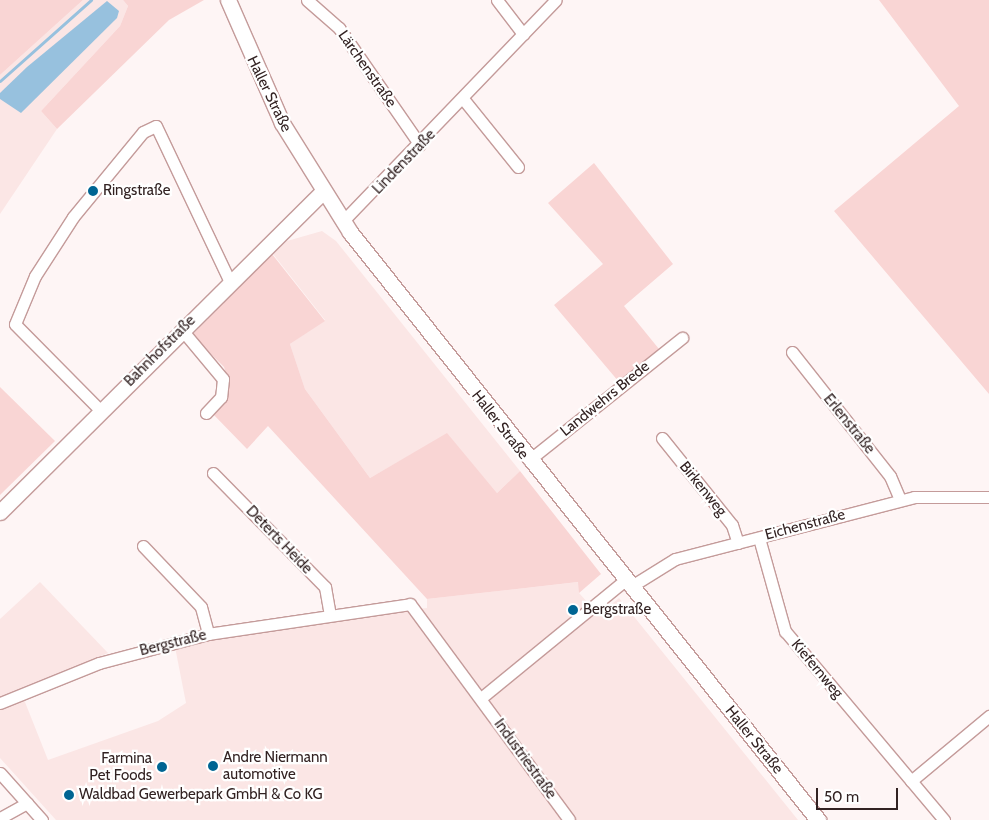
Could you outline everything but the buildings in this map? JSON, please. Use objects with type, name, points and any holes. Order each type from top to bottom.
[{"type":"main road","name":"Haller Straße","points":[[228,0],[282,123],[322,192],[342,222],[529,460],[818,820]]},
{"type":"main road","name":"Bahnhofstraße","points":[[0,512],[322,192]]},
{"type":"street","name":"Lärchenstraße","points":[[307,0],[339,28],[420,144]]},
{"type":"street","points":[[497,0],[523,34]]},
{"type":"street","name":"Lindenstraße","points":[[342,222],[464,100],[556,0]]},
{"type":"street","points":[[464,100],[518,167]]},
{"type":"street","points":[[101,411],[15,324],[34,276],[73,217],[143,132],[156,126],[230,282]]},
{"type":"street","points":[[182,330],[223,379],[222,397],[206,413]]},
{"type":"street","name":"Landwehrs Brede","points":[[529,460],[682,338]]},
{"type":"street","name":"Erlenstraße","points":[[792,352],[890,476],[900,500]]},
{"type":"street","name":"Birkenweg","points":[[662,438],[732,525],[738,543]]},
{"type":"street","name":"Deterts Heide","points":[[213,473],[325,587],[330,614]]},
{"type":"street","name":"Eichenstraße","points":[[628,584],[675,559],[900,500],[925,495],[989,497]]},
{"type":"street","name":"Kiefernweg","points":[[759,538],[785,631],[944,820]]},
{"type":"street","points":[[143,546],[201,607],[208,634]]},
{"type":"street","points":[[481,698],[628,584]]},
{"type":"street","name":"Bergstraße","points":[[0,703],[100,663],[208,634],[330,614],[410,604],[481,698]]},
{"type":"street","name":"Industriestraße","points":[[481,698],[569,820]]},
{"type":"street","points":[[911,781],[989,716]]},
{"type":"street","points":[[0,774],[42,820]]},
{"type":"street","points":[[0,818],[27,803]]},
{"type":"shaded area","points":[[0,0],[83,0],[0,75]]},
{"type":"shaded area","points":[[83,0],[123,0],[128,6],[120,26],[41,111],[57,129],[0,214],[0,75]]},
{"type":"shaded area","points":[[123,0],[204,0],[169,20],[57,129],[41,111],[120,26],[128,6]]},
{"type":"shaded area","points":[[879,0],[989,0],[989,394],[834,211],[959,106]]},
{"type":"shaded area","points":[[594,163],[673,264],[624,306],[659,349],[619,382],[554,305],[603,264],[548,203]]},
{"type":"shaded area","points":[[322,231],[336,241],[520,471],[497,493],[447,434],[370,478],[305,389],[290,344],[325,320],[273,254],[287,241]]},
{"type":"shaded area","points":[[272,254],[325,321],[290,344],[305,389],[370,478],[447,433],[497,493],[520,471],[601,574],[579,593],[578,582],[427,599],[268,426],[247,449],[212,413],[225,398],[229,383],[224,367],[192,335]]},
{"type":"shaded area","points":[[0,387],[55,441],[0,495]]},
{"type":"shaded area","points":[[40,582],[108,653],[0,698],[0,619]]},
{"type":"shaded area","points":[[579,582],[579,593],[599,615],[619,598],[798,820],[56,820],[0,758],[0,709],[23,697],[48,760],[158,721],[186,703],[175,647],[345,617],[427,608],[427,599]]},
{"type":"water","points":[[107,1],[119,11],[117,18],[21,113],[0,99],[0,93],[27,67]]},
{"type":"waterway","points":[[0,81],[91,0]]},
{"type":"place","name":"Ringstraße","points":[[93,191]]},
{"type":"place","name":"Bergstraße","points":[[573,610]]},
{"type":"place","name":"Andre Niermann automotive","points":[[213,766]]},
{"type":"place","name":"Farmina Pet Foods","points":[[162,767]]},
{"type":"place","name":"Waldbad Gewerbepark GmbH & Co KG","points":[[69,795]]}]
